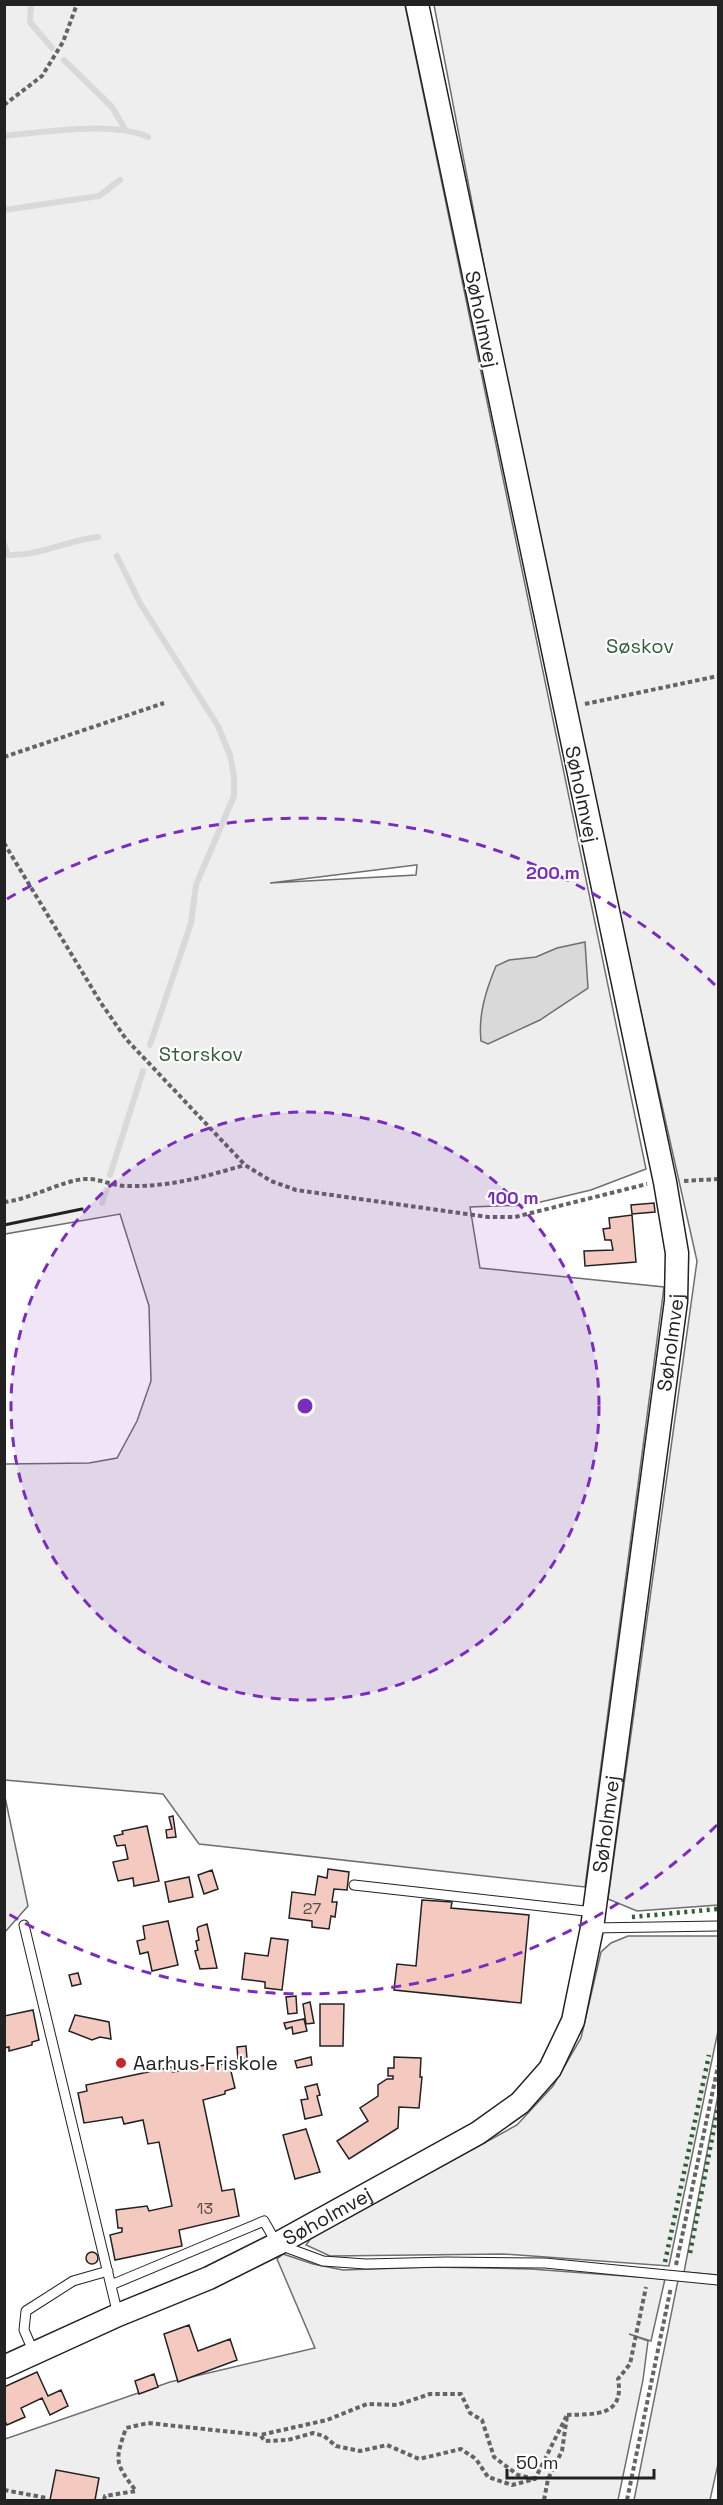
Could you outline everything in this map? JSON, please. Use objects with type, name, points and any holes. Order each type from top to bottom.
[{"type":"street","name":"Søholmvej","points":[[4,2367],[118,2315],[209,2278],[277,2244],[467,2139],[520,2103],[550,2069],[573,2021],[593,1920],[676,1301],[677,1253],[665,1182],[417,4]]},
{"type":"lane","points":[[354,1885],[593,1920],[718,1926]]},
{"type":"lane","points":[[24,1925],[118,2315]]},
{"type":"lane","points":[[111,2285],[264,2221],[277,2244],[323,2261],[366,2264],[446,2262],[545,2264],[718,2280]]},
{"type":"lane","points":[[35,2353],[24,2330],[26,2311],[74,2281],[108,2271]]},
{"type":"path","points":[[4,105],[42,76],[63,42],[76,4]]},
{"type":"path","points":[[564,708],[718,676]]},
{"type":"path","points":[[4,757],[164,703]]},
{"type":"path","points":[[4,843],[126,1039],[245,1165],[271,1180],[296,1190],[488,1217],[515,1217],[568,1206],[634,1186],[718,1179]]},
{"type":"path","points":[[4,1202],[25,1198],[84,1179],[123,1186],[157,1186],[180,1183],[245,1165]]},
{"type":"path","points":[[567,2415],[603,2413],[614,2406],[620,2391],[618,2379],[630,2364],[649,2273]]},
{"type":"path","points":[[104,2500],[105,2496],[136,2491],[122,2472],[117,2455],[126,2428],[148,2423],[260,2435],[327,2420],[366,2404],[397,2405],[430,2394],[461,2394],[470,2413],[482,2420],[494,2457],[518,2475],[535,2479]]},
{"type":"path","points":[[260,2435],[265,2440],[288,2440],[313,2433],[324,2436],[336,2446],[360,2451],[387,2445],[419,2458],[461,2449],[476,2458],[488,2477],[512,2485],[535,2479],[567,2415]]},
{"type":"path","points":[[544,2500],[548,2479],[562,2451],[567,2415]]},
{"type":"path","points":[[4,2490],[47,2498]]},
{"type":"path","points":[[27,2500],[28,2494]]},
{"type":"green space","name":"Storskov","points":[[5,5],[405,5],[646,1169],[591,1190],[528,1205],[470,1207],[480,1268],[664,1287],[585,1887],[199,1844],[163,1794],[5,1780],[5,1464],[89,1463],[117,1458],[137,1421],[151,1381],[149,1306],[120,1214],[5,1234]],"holes":[[[417,865],[416,875],[270,883]]]},
{"type":"green space","name":"Søskov","points":[[434,5],[718,5],[718,1905],[637,1911],[608,1899],[697,1261],[549,603]]},
{"type":"green space","points":[[5,1797],[28,1906],[4,1932]]},
{"type":"green space","points":[[628,1936],[718,1936],[718,2031],[669,2266],[503,2254],[330,2256],[306,2245],[311,2238],[517,2125],[553,2086],[581,2038],[601,1952],[611,1943]]},
{"type":"green space","points":[[718,2095],[718,2275],[684,2272]]},
{"type":"green space","points":[[283,2254],[313,2264],[343,2270],[431,2267],[531,2269],[665,2279],[651,2341],[629,2334],[648,2341],[643,2380],[618,2500],[5,2500],[5,2439],[170,2382],[315,2348],[277,2259]]},
{"type":"green space","points":[[678,2280],[718,2284],[718,2464],[710,2500],[634,2500]]},
{"type":"shaded area","points":[[585,942],[588,988],[540,1020],[488,1044],[481,1041],[484,1003],[496,966],[509,960],[536,957],[557,948]]},
{"type":"building","points":[[654,1203],[655,1212],[632,1214],[631,1205]]},
{"type":"building","points":[[632,1215],[636,1262],[585,1266],[584,1251],[613,1250],[611,1240],[605,1240],[603,1229],[610,1228],[609,1218]]},
{"type":"building","points":[[173,1816],[176,1837],[167,1838],[166,1830],[172,1829],[169,1817]]},
{"type":"building","points":[[147,1826],[159,1881],[134,1886],[133,1878],[118,1881],[113,1862],[128,1859],[125,1845],[117,1846],[114,1836],[123,1834],[122,1831]]},
{"type":"building","points":[[328,1869],[349,1872],[347,1890],[334,1889],[332,1902],[337,1902],[335,1917],[331,1916],[329,1929],[312,1927],[312,1921],[289,1918],[292,1892],[315,1895],[318,1876],[327,1878]]},
{"type":"building","points":[[212,1870],[218,1889],[204,1894],[198,1875]]},
{"type":"building","points":[[189,1877],[193,1897],[169,1902],[165,1882]]},
{"type":"building","points":[[422,1900],[452,1902],[451,1908],[529,1915],[521,2003],[394,1990],[397,1964],[416,1966]]},
{"type":"building","points":[[168,1921],[178,1965],[152,1971],[148,1952],[140,1954],[137,1941],[145,1939],[143,1926]]},
{"type":"building","points":[[207,1924],[217,1968],[200,1969],[195,1951],[198,1950],[196,1941],[199,1940],[197,1929]]},
{"type":"building","points":[[271,1938],[288,1940],[282,1990],[265,1988],[265,1982],[242,1979],[245,1953],[268,1956]]},
{"type":"building","points":[[78,1973],[81,1984],[72,1986],[69,1975]]},
{"type":"building","points":[[296,1996],[297,2013],[288,2014],[286,1997]]},
{"type":"building","points":[[310,2002],[314,2023],[306,2024],[303,2004]]},
{"type":"building","points":[[320,2004],[344,2004],[343,2046],[320,2046]]},
{"type":"building","points":[[33,2010],[39,2040],[32,2042],[32,2045],[9,2051],[9,2047],[4,2048],[4,2016]]},
{"type":"building","points":[[75,2015],[109,2022],[111,2039],[100,2037],[92,2040],[69,2031]]},
{"type":"building","points":[[304,2019],[307,2031],[293,2034],[292,2027],[286,2029],[284,2023]]},
{"type":"building","points":[[246,2046],[247,2059],[238,2060],[237,2047]]},
{"type":"building","points":[[311,2057],[312,2065],[297,2068],[295,2061]]},
{"type":"building","points":[[394,2057],[421,2058],[419,2108],[399,2107],[398,2128],[349,2159],[337,2141],[368,2121],[360,2108],[378,2096],[378,2085],[387,2079],[393,2079],[393,2076],[388,2076],[388,2068],[394,2068]]},
{"type":"building","points":[[218,2062],[219,2065],[229,2063],[235,2088],[225,2091],[225,2094],[203,2100],[222,2191],[234,2189],[239,2216],[179,2230],[182,2246],[115,2260],[110,2235],[122,2232],[122,2228],[118,2228],[116,2210],[147,2206],[149,2211],[172,2206],[159,2142],[148,2144],[143,2120],[124,2124],[122,2117],[84,2123],[78,2093],[87,2091],[86,2085],[172,2067],[173,2072]]},
{"type":"building","points":[[317,2084],[320,2095],[317,2096],[322,2115],[305,2119],[301,2100],[308,2099],[305,2087]]},
{"type":"building","points":[[306,2129],[320,2172],[295,2179],[283,2135]]},
{"type":"building","points":[[94,2252],[98,2258],[94,2264],[90,2264],[86,2256]]},
{"type":"building","points":[[189,2325],[198,2351],[230,2339],[237,2360],[178,2382],[164,2334]]},
{"type":"building","points":[[37,2372],[48,2396],[61,2390],[68,2406],[50,2415],[42,2398],[21,2408],[25,2417],[7,2425],[4,2419],[4,2387]]},
{"type":"building","points":[[154,2374],[158,2387],[139,2394],[135,2381]]},
{"type":"building","points":[[56,2470],[99,2478],[95,2500],[50,2500]]},
{"type":"waterway","points":[[31,4],[30,22],[52,48]]},
{"type":"waterway","points":[[64,60],[112,107],[126,131]]},
{"type":"waterway","points":[[4,136],[57,130],[98,129],[134,132],[148,137]]},
{"type":"waterway","points":[[4,210],[99,196],[120,180]]},
{"type":"waterway","points":[[4,544],[8,555],[20,555],[98,537]]},
{"type":"waterway","points":[[117,556],[140,603],[218,726],[230,755],[234,776],[234,796],[196,885],[191,923],[150,1045]]},
{"type":"waterway","points":[[110,1175],[143,1071]]},
{"type":"waterway","points":[[102,1203],[106,1190]]},
{"type":"hedge","points":[[632,1917],[718,1909]]},
{"type":"hedge","points":[[665,2262],[709,2055]]},
{"type":"hedge","points":[[690,2253],[718,2107]]},
{"type":"wall","points":[[4,1225],[82,1209]]},
{"type":"place","name":"Aarhus Friskole","points":[[121,2063]]}]
